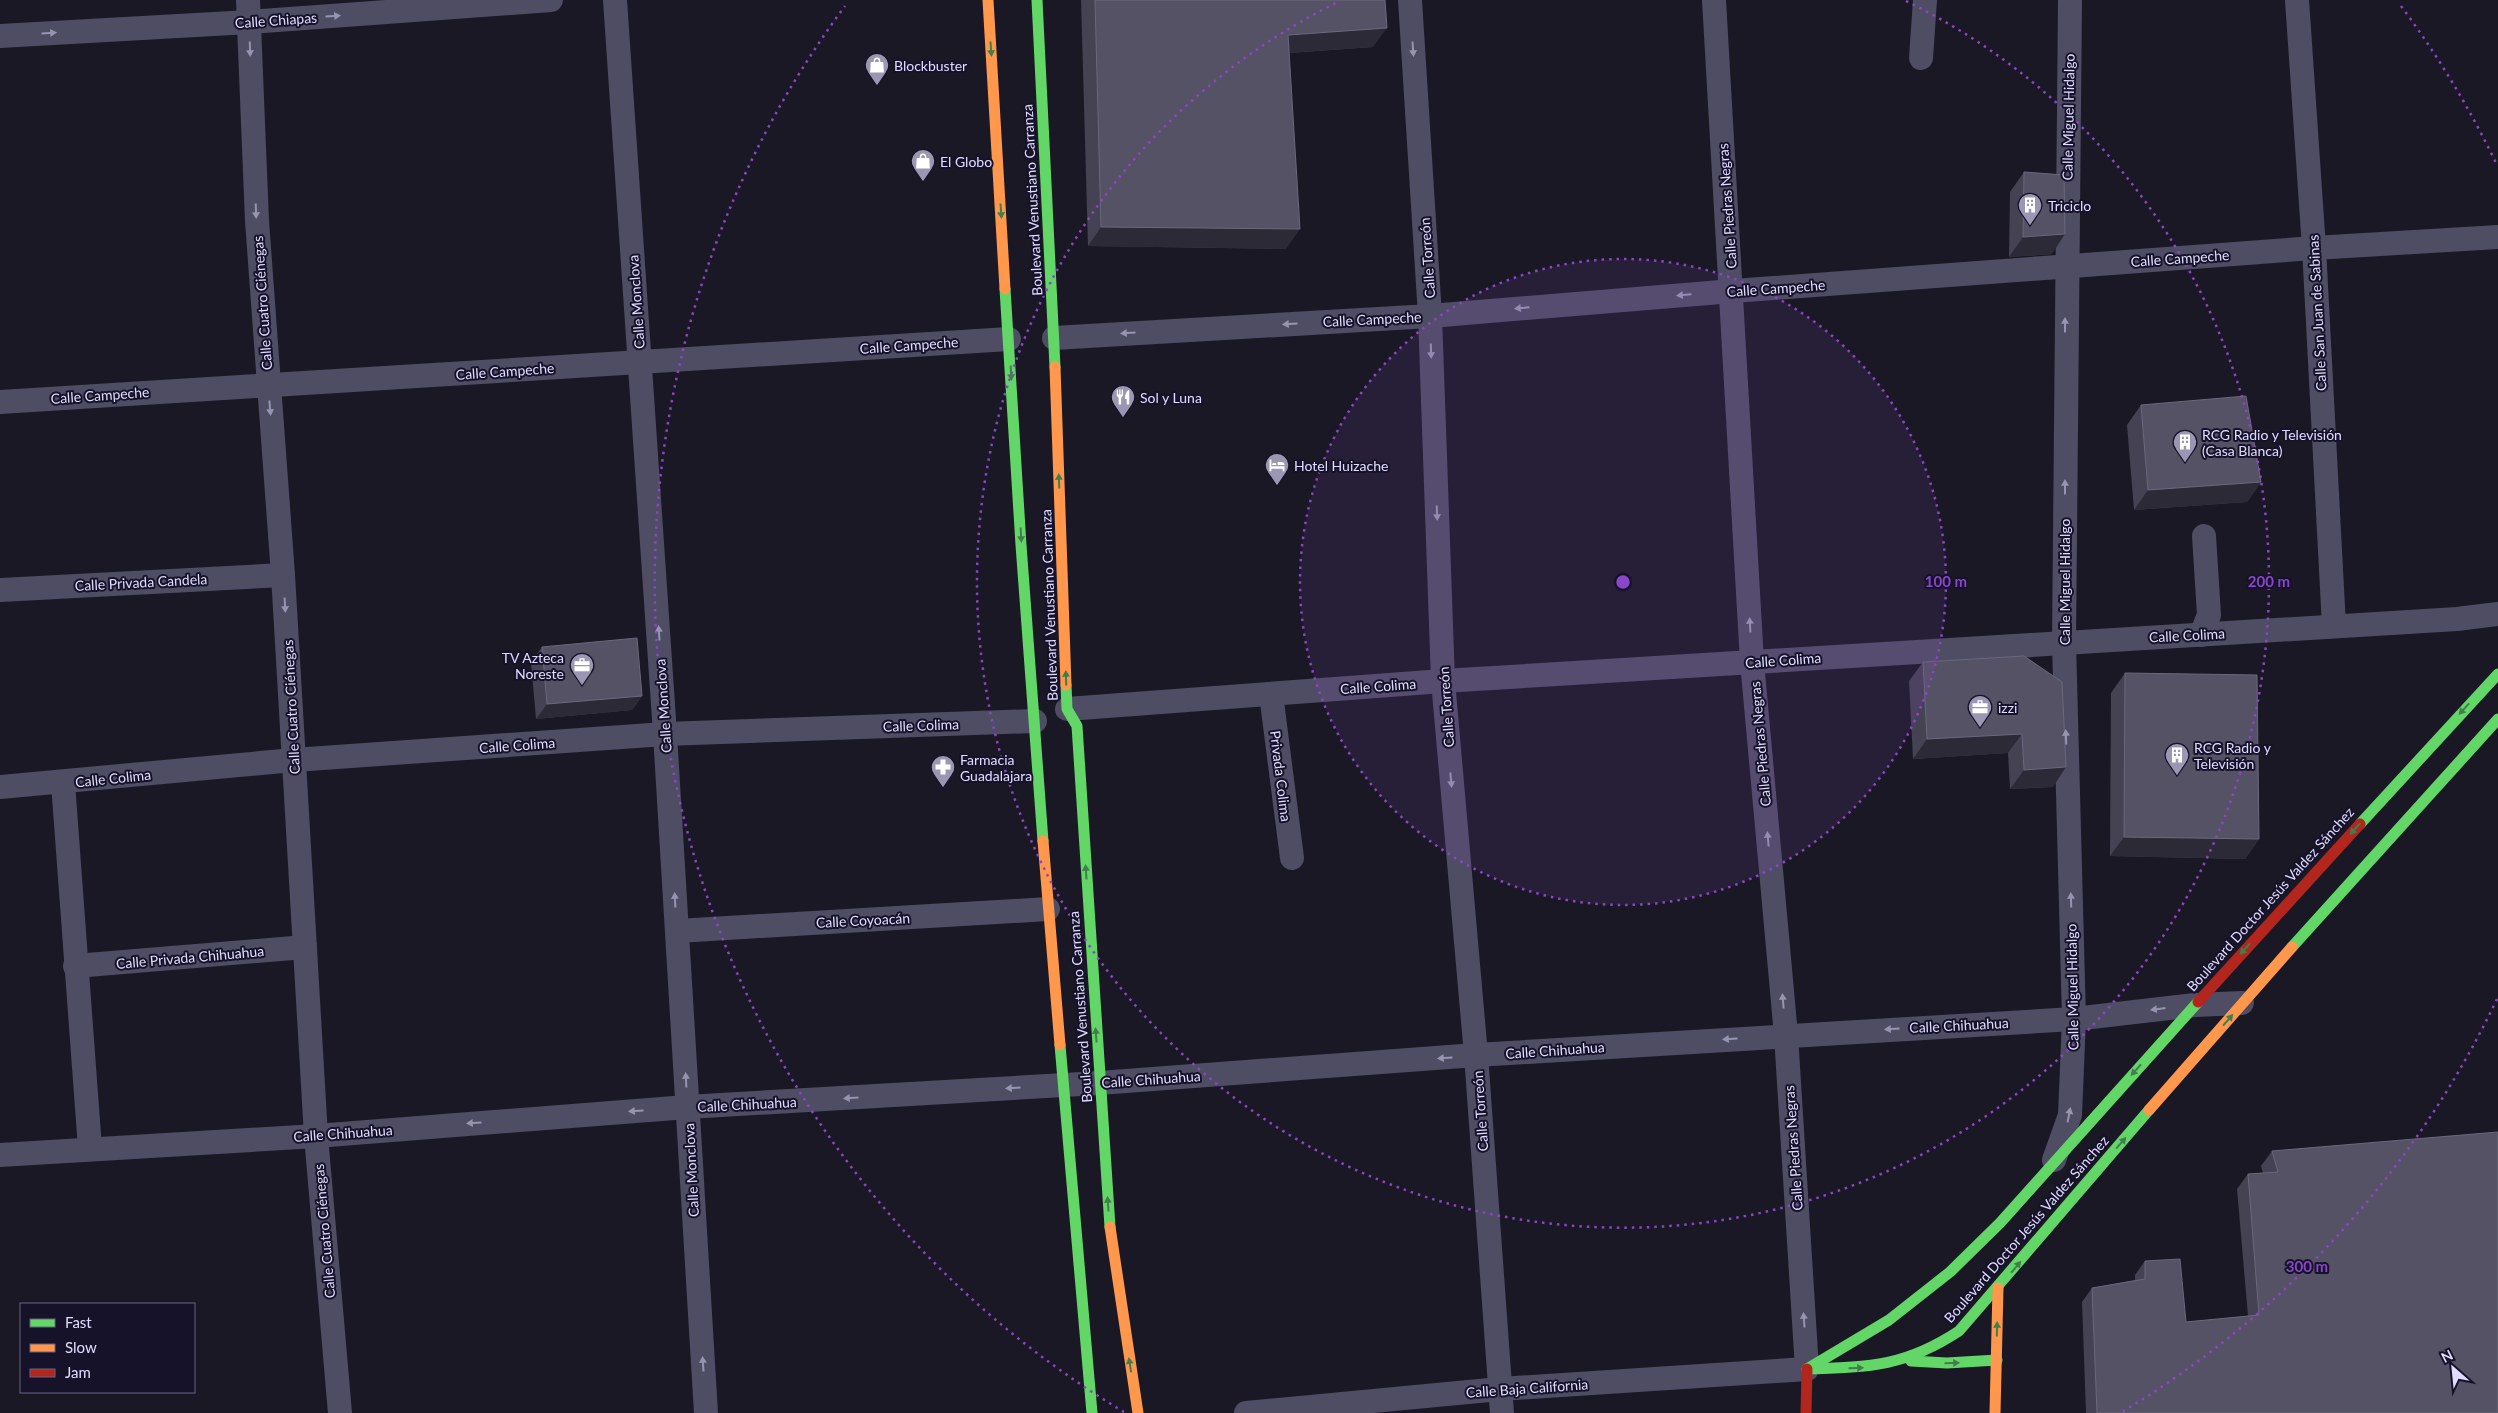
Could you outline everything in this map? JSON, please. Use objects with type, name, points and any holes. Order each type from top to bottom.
[{"type":"main road","name":"Boulevard Venustiano Carranza","points":[[988,0],[1048,909],[1092,1413]]},
{"type":"main road","name":"Boulevard Venustiano Carranza","points":[[1037,0],[1054,338],[1067,709],[1077,726],[1110,1234],[1138,1413]]},
{"type":"main road","name":"Boulevard Doctor Jesús Valdez Sánchez","points":[[1807,1368],[1888,1320],[1950,1272],[2019,1209],[2054,1161],[2194,1005],[2498,674]]},
{"type":"main road","name":"Boulevard Doctor Jesús Valdez Sánchez","points":[[1807,1368],[1870,1367],[1907,1361],[1937,1347],[1959,1331],[1998,1288],[2040,1230],[2498,720]]},
{"type":"main road","points":[[1995,1413],[1998,1288]]},
{"type":"main road","points":[[1907,1361],[1947,1364],[1997,1360]]},
{"type":"main road","points":[[1806,1413],[1807,1368]]},
{"type":"street","name":"Calle Chiapas","points":[[0,36],[249,11],[551,0]]},
{"type":"street","name":"Calle Monclova","points":[[615,0],[665,734],[706,1413]]},
{"type":"street","name":"Calle Torreón","points":[[1410,0],[1430,316],[1443,681],[1476,1056],[1502,1413]]},
{"type":"street","name":"Calle Piedras Negras","points":[[1714,0],[1733,290],[1752,662],[1786,1035],[1807,1368]]},
{"type":"street","points":[[1921,58],[1925,0]]},
{"type":"street","name":"Calle Miguel Hidalgo","points":[[2054,1161],[2070,1115],[2074,1019],[2064,642],[2066,267],[2070,0]]},
{"type":"street","name":"Calle San Juan de Sabinas","points":[[2297,0],[2314,248],[2334,626]]},
{"type":"street","name":"Calle Cuatro Ciénegas","points":[[249,11],[257,221],[283,575],[316,1136],[340,1413]]},
{"type":"street","name":"Calle Campeche","points":[[1054,338],[1430,316],[1733,290],[2314,248],[2498,237]]},
{"type":"street","name":"Calle Campeche","points":[[0,402],[1009,339]]},
{"type":"street","points":[[2201,634],[2209,615],[2204,536]]},
{"type":"street","name":"Calle Privada Candela","points":[[0,590],[283,575]]},
{"type":"street","name":"Calle Colima","points":[[1067,709],[1443,681],[2457,619],[2498,614]]},
{"type":"street","name":"Privada Colima","points":[[1271,694],[1292,858]]},
{"type":"street","name":"Calle Colima","points":[[0,787],[63,783],[294,760],[665,734],[1035,721]]},
{"type":"street","points":[[63,783],[75,966],[90,1148]]},
{"type":"street","name":"Calle Coyoacán","points":[[677,931],[1048,909]]},
{"type":"street","name":"Calle Privada Chihuahua","points":[[75,966],[305,947]]},
{"type":"street","name":"Calle Chihuahua","points":[[0,1155],[90,1148],[316,1136],[687,1107],[1062,1086],[1786,1035],[2074,1019],[2194,1005],[2242,1004]]},
{"type":"street","name":"Calle Baja California","points":[[1246,1413],[1500,1389],[1807,1368]]},
{"type":"building","points":[[1095,0],[1385,0],[1387,28],[1288,35],[1300,229],[1101,227]]},
{"type":"building","points":[[2024,172],[2064,175],[2065,234],[2023,237]]},
{"type":"building","name":"RCG Radio y Televisión (Casa Blanca)","points":[[2246,396],[2261,482],[2148,490],[2141,405]]},
{"type":"building","name":"TV Azteca Noreste","points":[[637,638],[642,696],[547,704],[542,647]]},
{"type":"building","name":"izzi","points":[[2024,656],[2062,682],[2066,767],[2024,770],[2022,734],[1927,739],[1923,662]]},
{"type":"building","name":"RCG Radio y Televisión","points":[[2125,673],[2257,675],[2259,839],[2124,837]]},
{"type":"building","points":[[2498,1132],[2498,1413],[2097,1413],[2092,1288],[2145,1279],[2145,1261],[2180,1259],[2186,1322],[2259,1315],[2248,1174],[2278,1172],[2272,1151]]},
{"type":"traffic: fast","points":[[1037,0],[1055,367]]},
{"type":"traffic: fast","points":[[1005,289],[1021,545],[1043,841]]},
{"type":"traffic: fast","points":[[2360,824],[2498,674]]},
{"type":"traffic: fast","points":[[1066,685],[1067,709],[1077,726],[1110,1227]]},
{"type":"traffic: fast","points":[[2292,947],[2498,719]]},
{"type":"traffic: fast","points":[[1807,1369],[1889,1320],[1950,1272],[2000,1223],[2198,1002]]},
{"type":"traffic: fast","points":[[1060,1045],[1092,1413]]},
{"type":"traffic: fast","points":[[1809,1369],[1870,1365],[1905,1358],[1940,1343],[1959,1331],[2149,1110]]},
{"type":"traffic: fast","points":[[1911,1361],[1947,1363],[1997,1360]]},
{"type":"traffic: slow","points":[[988,0],[1005,289]]},
{"type":"traffic: slow","points":[[1055,367],[1066,685]]},
{"type":"traffic: slow","points":[[1043,841],[1060,1045]]},
{"type":"traffic: slow","points":[[2149,1110],[2292,947]]},
{"type":"traffic: slow","points":[[1110,1227],[1138,1413]]},
{"type":"traffic: slow","points":[[1995,1413],[1998,1288]]},
{"type":"traffic: jam","points":[[2198,1002],[2360,824]]},
{"type":"traffic: jam","points":[[1806,1413],[1807,1369]]},
{"type":"place","name":"Blockbuster","points":[[877,86]]},
{"type":"place","name":"El Globo","points":[[923,182]]},
{"type":"place","name":"Triciclo","points":[[2030,226]]},
{"type":"place","name":"Sol y Luna","points":[[1123,418]]},
{"type":"place","name":"RCG Radio y Televisión (Casa Blanca)","points":[[2185,463]]},
{"type":"place","name":"Hotel Huizache","points":[[1277,486]]},
{"type":"place","name":"TV Azteca Noreste","points":[[582,686]]},
{"type":"place","name":"izzi","points":[[1980,728]]},
{"type":"place","name":"RCG Radio y Televisión","points":[[2177,776]]},
{"type":"place","name":"Farmacia Guadalajara","points":[[943,788]]}]
